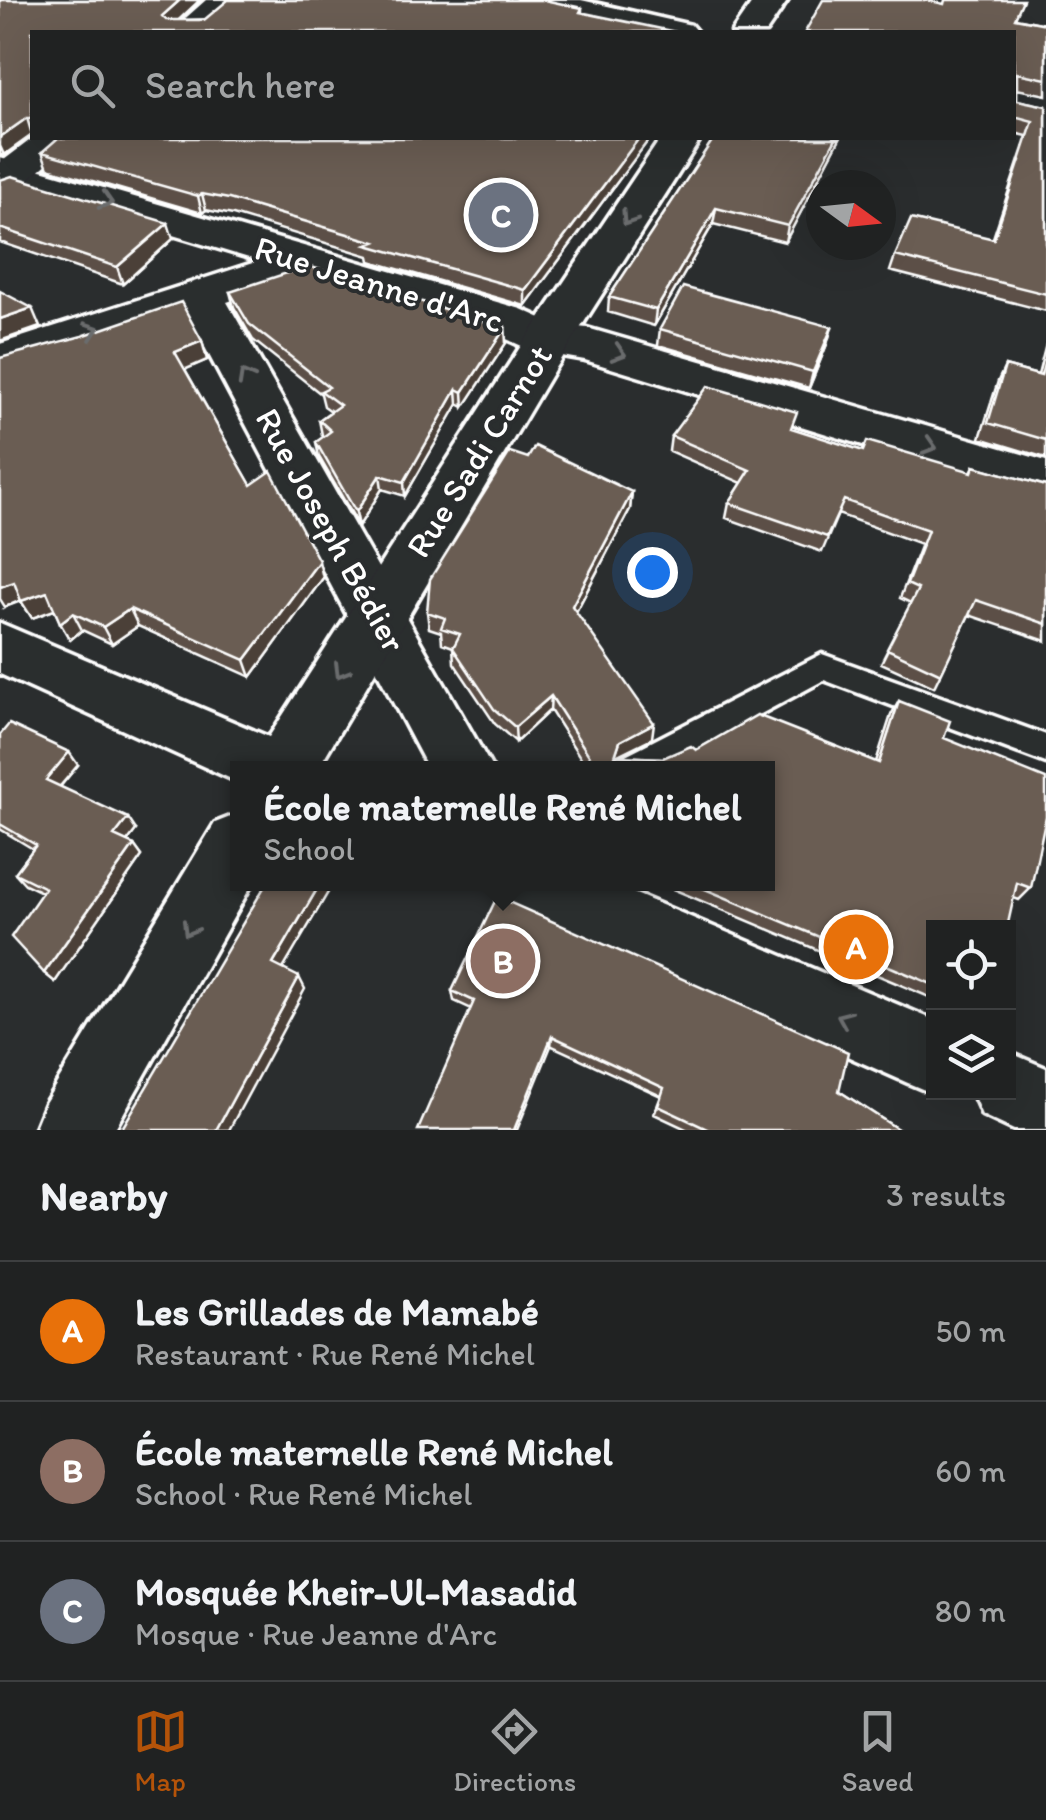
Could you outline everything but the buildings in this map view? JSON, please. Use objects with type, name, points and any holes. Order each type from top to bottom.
[{"type":"street","points":[[190,30],[227,0]]},
{"type":"street","points":[[536,0],[670,30]]},
{"type":"street","points":[[751,30],[771,0]]},
{"type":"street","points":[[4,176],[54,140]]},
{"type":"street","name":"Rue Sadi Carnot","points":[[288,761],[377,612],[680,140]]},
{"type":"street","name":"Rue Jeanne d'Arc","points":[[4,176],[505,320],[549,340],[587,344],[1046,481]]},
{"type":"street","points":[[0,361],[304,261]]},
{"type":"street","name":"Rue Joseph Bédier","points":[[199,293],[457,761]]},
{"type":"street","points":[[0,647],[257,761]]},
{"type":"street","points":[[72,1130],[230,859]]},
{"type":"street","points":[[551,891],[926,1053]]},
{"type":"street","points":[[1016,1093],[1046,1106]]},
{"type":"lane","points":[[644,761],[822,667],[1046,750]]},
{"type":"place","name":"Mosquée Kheir-Ul-Masadid","points":[[501,215]]},
{"type":"place","name":"Les Grillades de Mamabé","points":[[856,947]]},
{"type":"place","name":"École maternelle René Michel","points":[[503,961]]}]
